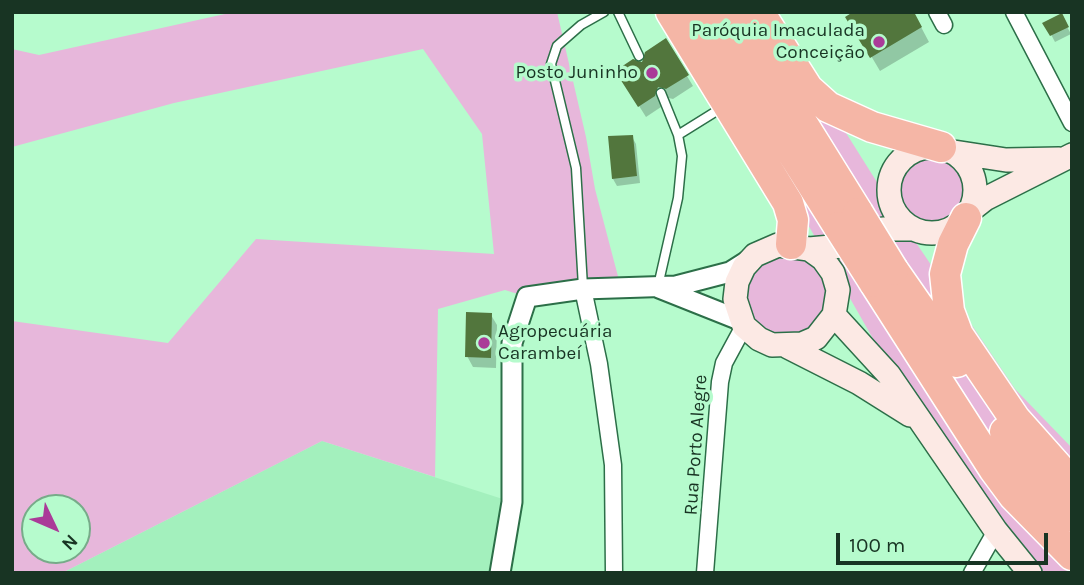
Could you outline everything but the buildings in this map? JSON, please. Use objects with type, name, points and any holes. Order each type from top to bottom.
[{"type":"highway","points":[[671,12],[788,203],[800,247]]},
{"type":"highway","points":[[705,12],[883,276],[1043,488],[1072,516]]},
{"type":"highway","points":[[733,12],[850,229]]},
{"type":"highway","points":[[759,12],[808,89],[828,107],[872,127],[947,149]]},
{"type":"highway","points":[[969,214],[953,244],[946,274],[949,311],[958,335],[1015,419],[1072,483]]},
{"type":"highway","points":[[883,276],[1007,487],[1072,555]]},
{"type":"main road","points":[[883,229],[888,187],[894,167],[904,156],[927,146],[1006,160],[1067,157]]},
{"type":"main road","points":[[947,149],[972,173],[975,192],[969,214]]},
{"type":"main road","points":[[920,421],[859,383],[788,347],[759,339],[743,323],[735,299],[737,282],[744,267],[766,248],[800,247],[850,229],[912,229],[939,233],[954,228],[985,198],[1067,157]]},
{"type":"main road","points":[[888,187],[891,206],[902,222],[912,229]]},
{"type":"main road","points":[[788,347],[816,338],[834,315],[850,229]]},
{"type":"main road","points":[[800,247],[823,259],[833,273],[838,290]]},
{"type":"main road","points":[[834,315],[889,375],[996,531],[1030,573]]},
{"type":"street","points":[[1014,12],[1072,123]]},
{"type":"street","points":[[500,573],[512,502],[512,343],[527,297],[583,289],[658,288],[730,272],[755,255]]},
{"type":"street","points":[[658,288],[743,323]]},
{"type":"street","points":[[583,289],[599,364],[613,465],[616,526],[614,573]]},
{"type":"street","name":"Rua Porto Alegre","points":[[705,573],[720,382],[724,363],[743,323]]},
{"type":"street","points":[[972,573],[996,531]]},
{"type":"lane","points":[[583,289],[576,168],[551,64],[556,46],[581,25],[604,12]]},
{"type":"lane","points":[[618,12],[639,56]]},
{"type":"lane","points":[[658,288],[678,198],[682,156],[678,135],[661,93]]},
{"type":"lane","points":[[678,135],[729,104]]},
{"type":"shaded area","points":[[234,12],[557,12],[586,137],[595,189],[620,284],[527,297],[505,290],[438,309],[435,477],[322,441],[91,558],[91,494],[21,494],[21,564],[80,564],[62,573],[12,573],[12,321],[168,343],[256,239],[494,254],[482,134],[423,49],[174,103],[12,147],[12,49],[39,55]]},
{"type":"shaded area","points":[[671,12],[770,12],[902,222],[1015,389],[1072,448],[1072,573],[1030,573],[920,421],[807,223],[781,218]]},
{"type":"shaded area","points":[[913,153],[961,160],[970,174],[973,195],[953,226],[939,231],[913,227],[903,221],[893,205],[890,187],[896,169]]},
{"type":"shaded area","points":[[776,247],[824,263],[836,303],[803,342],[753,332],[740,279]]},
{"type":"shaded area","points":[[322,441],[512,502],[500,573],[62,573],[80,564],[91,564],[91,558]]},
{"type":"place","name":"Paróquia Imaculada Conceição","points":[[879,42]]},
{"type":"place","name":"Posto Juninho","points":[[652,73]]},
{"type":"place","name":"Agropecuária Carambeí","points":[[484,343]]}]
